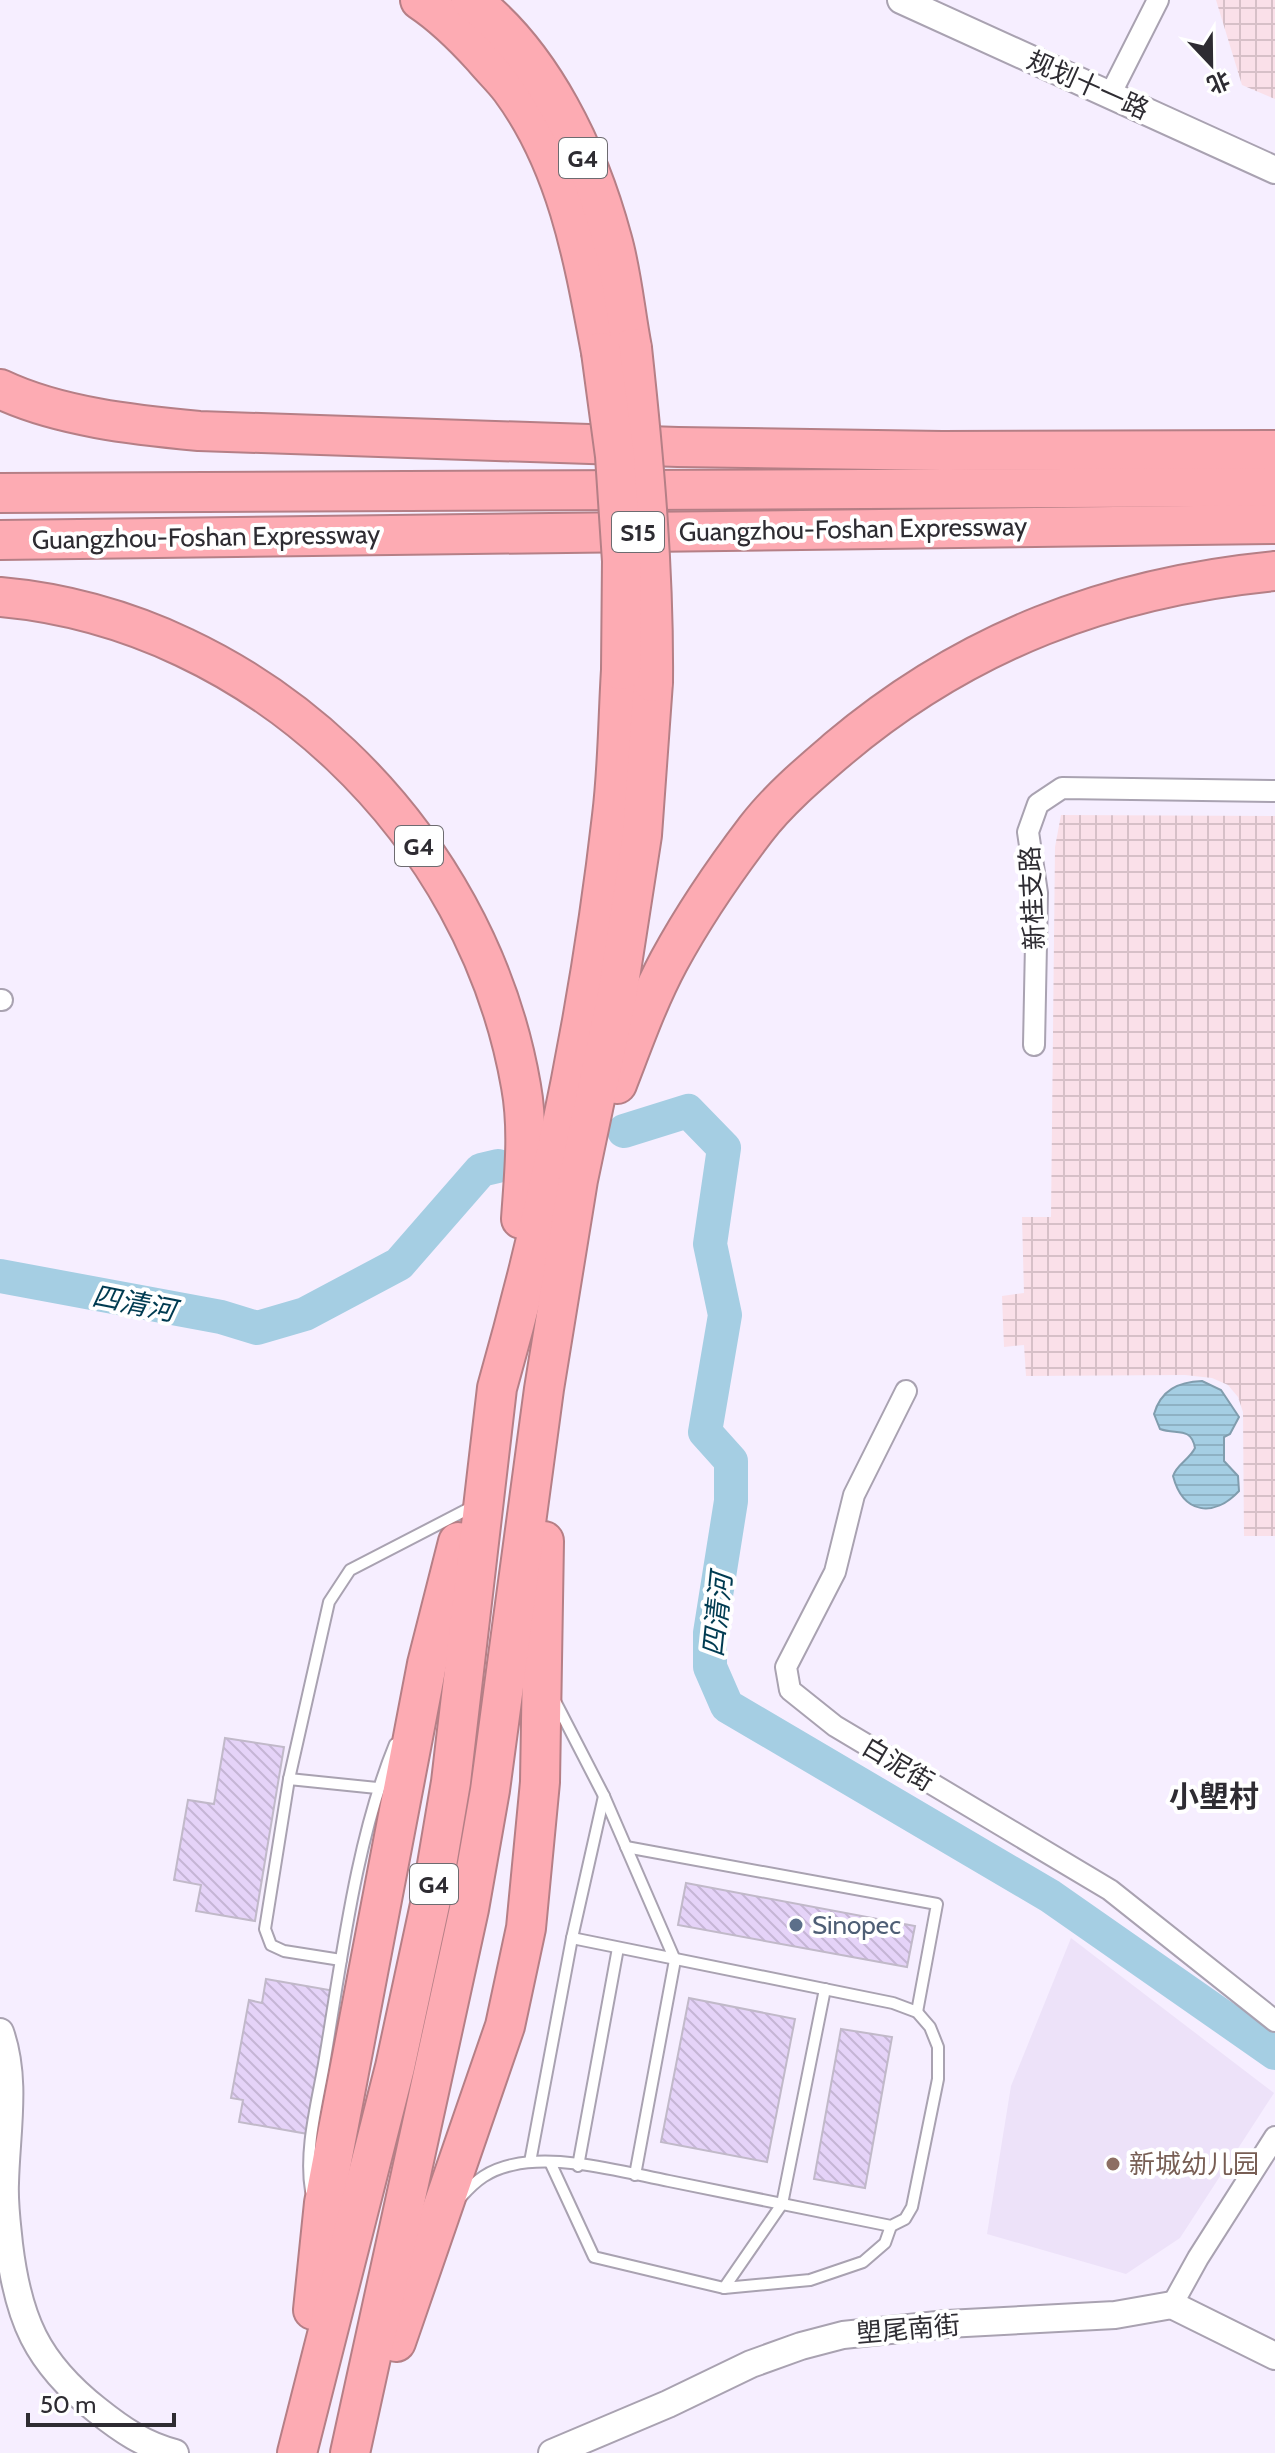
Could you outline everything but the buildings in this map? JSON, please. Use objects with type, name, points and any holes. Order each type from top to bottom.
[{"type":"highway","points":[[420,0],[437,11],[483,57],[511,89],[538,132],[560,179],[586,268],[616,350],[615,456],[622,561],[637,676],[612,813],[596,937],[564,1113],[514,1326]]},
{"type":"highway","name":"G4","points":[[471,0],[515,45],[549,87],[595,187],[613,241],[616,350]]},
{"type":"highway","points":[[0,389],[65,410],[130,424],[199,431],[678,447],[942,451],[1275,450]]},
{"type":"highway","name":"Guangzhou-Foshan Expressway","points":[[0,493],[1275,487]]},
{"type":"highway","name":"Guangzhou-Foshan Expressway","points":[[0,540],[1275,524]]},
{"type":"highway","points":[[578,1180],[668,963],[709,894],[758,827],[808,775],[921,685],[986,648],[1061,617],[1151,590],[1275,571]]},
{"type":"highway","name":"G4","points":[[0,597],[99,616],[169,641],[227,669],[286,708],[334,746],[407,827],[471,931],[500,1007],[522,1087],[526,1144],[514,1326],[497,1388],[451,1782],[431,1900],[395,2067],[299,2443]]},
{"type":"highway","name":"G4","points":[[351,2448],[469,1909],[490,1790],[544,1389],[578,1180],[618,990],[642,835],[637,676]]},
{"type":"highway","points":[[299,2443],[324,2203],[427,1664],[497,1388]]},
{"type":"highway","points":[[351,2448],[385,2374],[505,2026],[526,1928],[540,1782],[544,1389]]},
{"type":"street","name":"规划十一路","points":[[901,0],[1275,170]]},
{"type":"street","points":[[1110,95],[1158,0]]},
{"type":"street","name":"新桂支路","points":[[1034,1045],[1037,893],[1028,832],[1038,804],[1062,788],[1275,791]]},
{"type":"street","name":"白泥街","points":[[906,1391],[854,1495],[835,1572],[786,1667],[790,1690],[835,1726],[1110,1890],[1275,2021]]},
{"type":"street","points":[[0,2032],[8,2062],[5,2187],[8,2234],[18,2303],[28,2329],[43,2354],[78,2394],[129,2435],[175,2453]]},
{"type":"street","points":[[1275,2137],[1198,2258],[1172,2305],[1275,2356]]},
{"type":"street","name":"塱尾南街","points":[[552,2453],[668,2404],[751,2364],[843,2335],[947,2324],[1115,2315],[1172,2305]]},
{"type":"lane","points":[[341,1960],[284,1951],[271,1945],[265,1929],[289,1779],[329,1602],[350,1570],[466,1510]]},
{"type":"lane","points":[[405,1719],[427,1664]]},
{"type":"lane","points":[[540,1674],[604,1796],[675,1960],[635,2175]]},
{"type":"lane","points":[[320,2244],[309,2176],[311,2143],[341,1960],[377,1788],[399,1733]]},
{"type":"lane","points":[[289,1779],[377,1788]]},
{"type":"lane","points":[[530,2162],[572,1938],[604,1796]]},
{"type":"lane","points":[[626,1847],[937,1904],[917,2012]]},
{"type":"lane","points":[[435,2225],[478,2179],[503,2167],[530,2162],[550,2162],[635,2175],[891,2226],[905,2219],[912,2207],[938,2079],[938,2047],[930,2027],[917,2012],[893,2003],[572,1938]]},
{"type":"lane","points":[[578,2166],[618,1948]]},
{"type":"lane","points":[[724,2288],[782,2204],[825,1989]]},
{"type":"lane","points":[[550,2162],[594,2257],[724,2288],[810,2280],[863,2262],[885,2243],[891,2226]]},
{"type":"shaded area","points":[[1216,0],[1275,0],[1275,99],[1242,85]]},
{"type":"shaded area","points":[[1061,815],[1275,816],[1275,1536],[1244,1536],[1243,1412],[1238,1397],[1228,1385],[1212,1378],[1185,1375],[1026,1376],[1024,1345],[1004,1347],[1002,1296],[1024,1293],[1022,1217],[1051,1217],[1055,847]]},
{"type":"shaded area","name":"新城幼儿园","points":[[1071,1938],[1274,2093],[1180,2238],[1126,2274],[987,2234],[1011,2086]]},
{"type":"water","points":[[1202,1381],[1221,1390],[1239,1417],[1230,1434],[1224,1437],[1224,1461],[1238,1476],[1239,1491],[1229,1500],[1210,1508],[1192,1505],[1178,1489],[1173,1476],[1195,1448],[1193,1441],[1186,1434],[1160,1429],[1154,1414],[1166,1393],[1185,1383]]},
{"type":"waterway","name":"四清河","points":[[624,1131],[688,1111],[724,1148],[710,1244],[725,1315],[705,1432],[731,1461],[731,1501],[710,1633],[710,1667],[727,1706],[1050,1896],[1275,2053]]},
{"type":"waterway","name":"四清河","points":[[0,1276],[221,1317],[257,1328],[305,1314],[399,1264],[481,1170],[498,1166]]},
{"type":"place","name":"Sinopec","points":[[796,1925]]},
{"type":"place","name":"新城幼儿园","points":[[1113,2164]]},
{"type":"district","name":"小塱村","points":[[1214,1796]]}]
